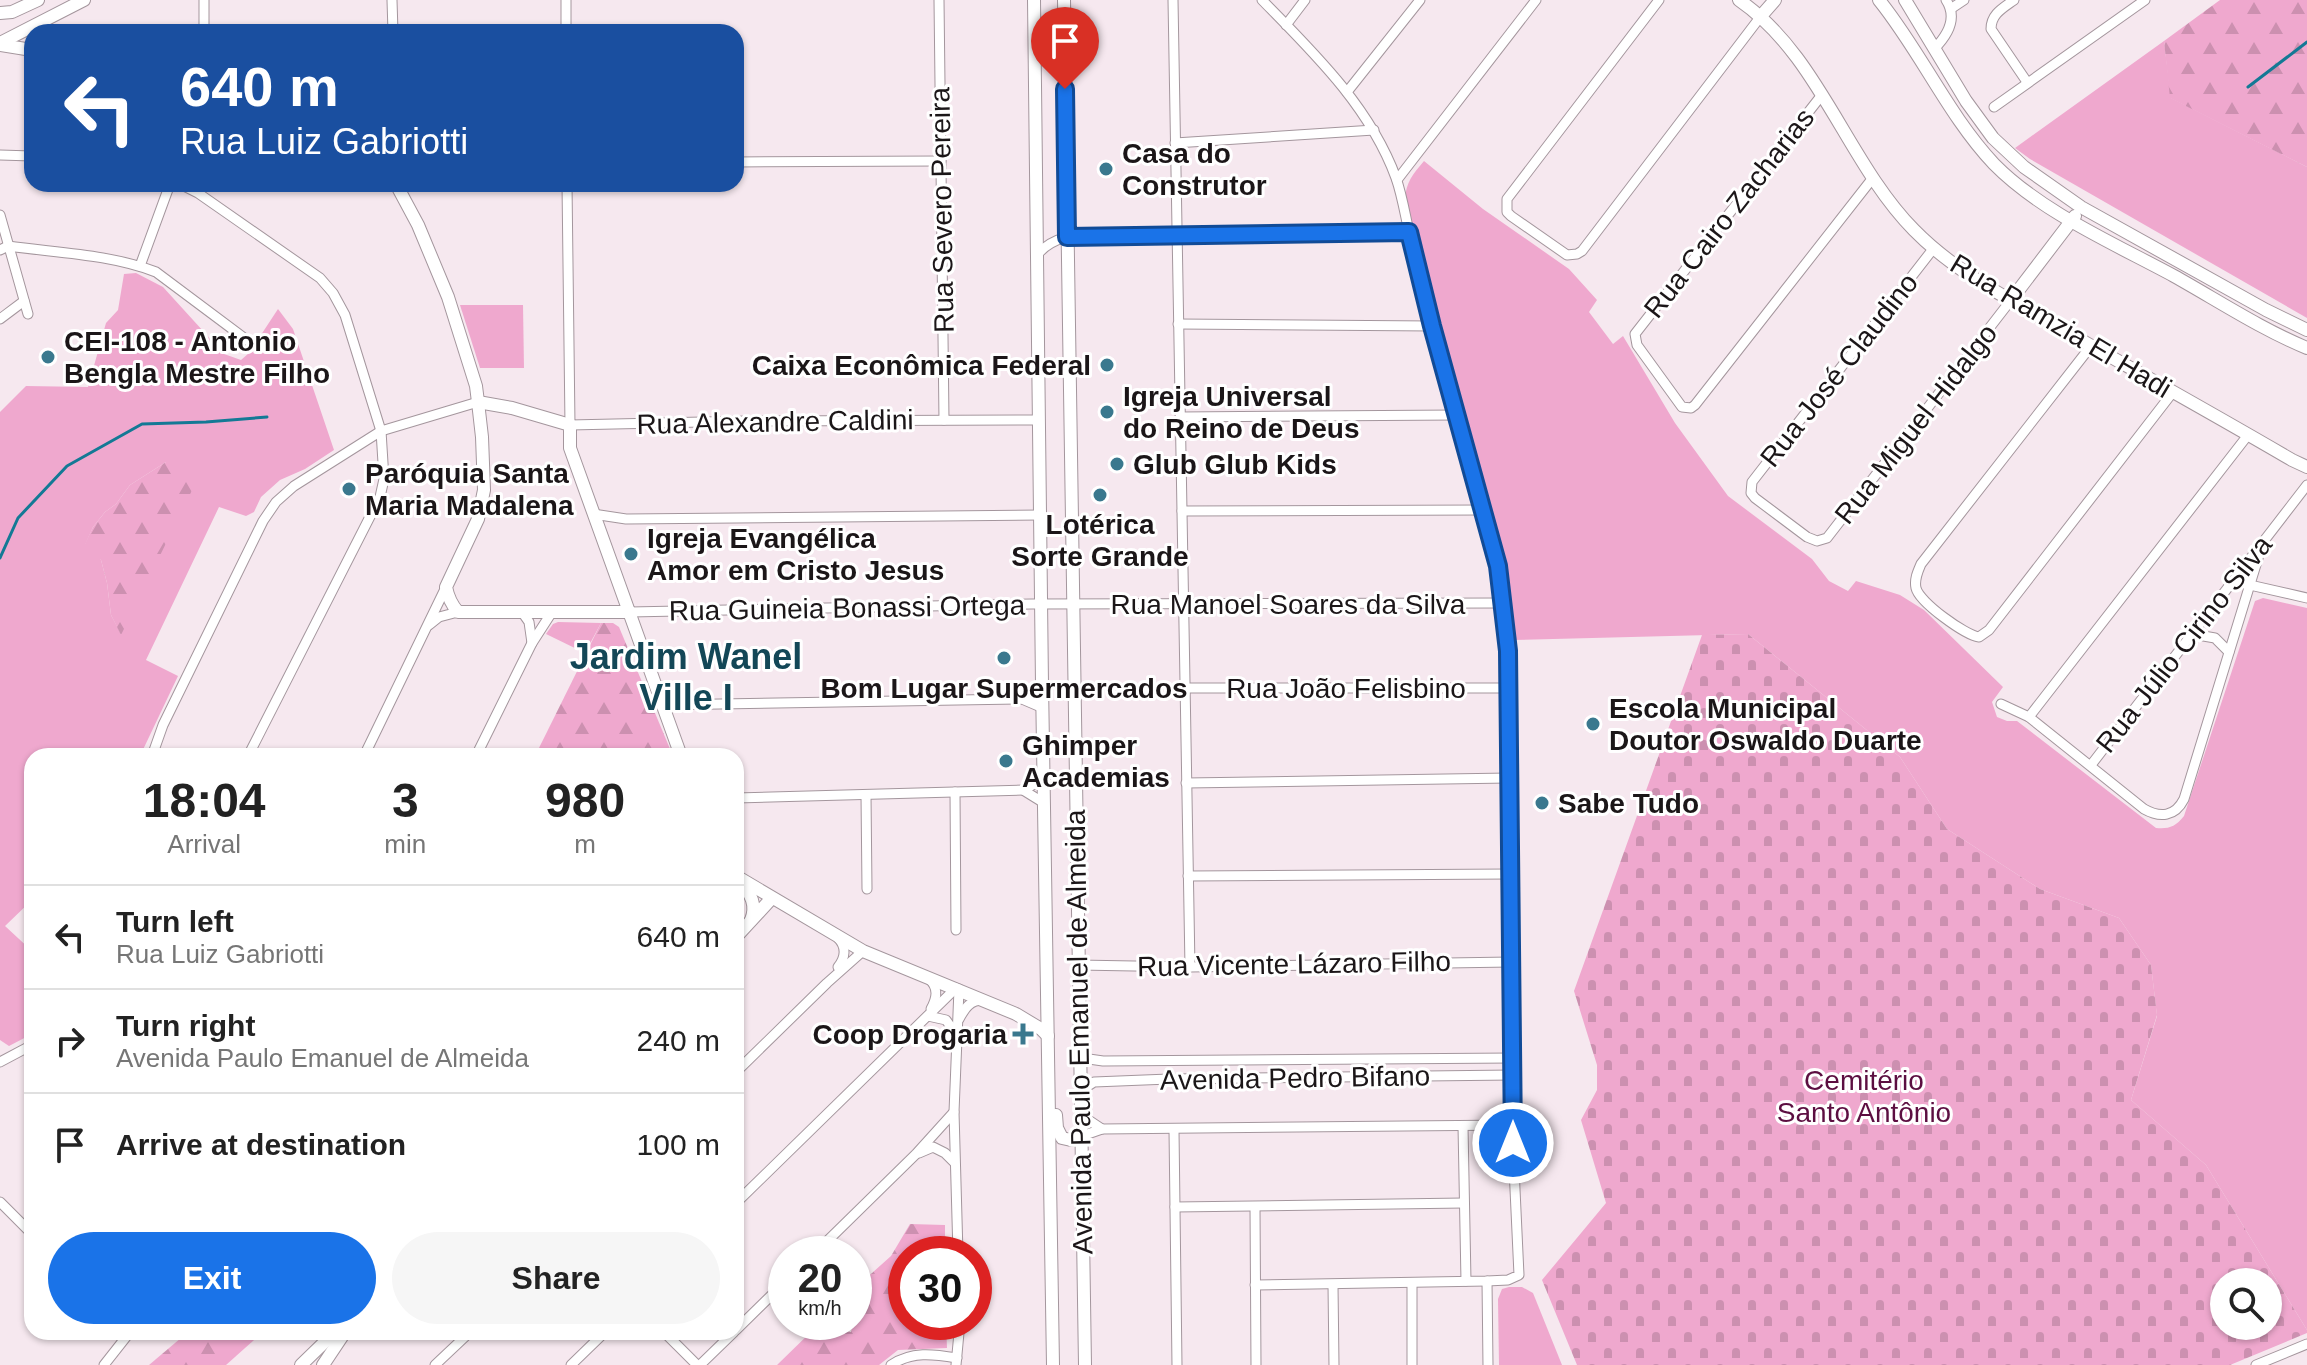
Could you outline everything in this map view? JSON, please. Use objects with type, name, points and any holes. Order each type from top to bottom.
[{"type":"street","points":[[0,13],[12,12],[38,0]]},
{"type":"street","points":[[38,24],[84,0]]},
{"type":"street","points":[[204,0],[204,24]]},
{"type":"street","points":[[392,0],[393,24]]},
{"type":"street","points":[[566,0],[566,24]]},
{"type":"street","name":"Rua Severo Pereira","points":[[939,0],[944,420]]},
{"type":"street","name":"Avenida Paulo Emanuel de Almeida","points":[[1034,0],[1053,1365]]},
{"type":"street","name":"Avenida Paulo Emanuel de Almeida","points":[[1064,0],[1085,1365]]},
{"type":"street","points":[[1173,0],[1190,967]]},
{"type":"street","points":[[1255,1285],[1487,1281],[1508,1280],[1519,1275],[1512,1125],[1508,651],[1498,566],[1432,326],[1397,180],[1374,130],[1347,92],[1262,0]]},
{"type":"street","points":[[1286,25],[1305,0]]},
{"type":"street","points":[[1347,92],[1420,0]]},
{"type":"street","points":[[1397,180],[1536,0]]},
{"type":"street","points":[[1659,0],[1510,193],[1507,212],[1563,252],[1572,255],[1582,251],[1775,0]]},
{"type":"street","name":"Rua Ramzia El Hadi","points":[[1739,0],[1761,16],[1788,46],[1872,179],[1894,208],[1933,249],[1960,270],[2011,300],[2307,467]]},
{"type":"street","points":[[1879,0],[1923,50],[1934,49],[1948,32],[1949,4],[1964,0]]},
{"type":"street","points":[[1905,0],[1966,101],[1993,138],[2024,167],[2081,207],[2307,330]]},
{"type":"street","points":[[2014,0],[2001,4],[1991,22],[1991,29],[2027,82]]},
{"type":"street","points":[[1994,107],[2145,0]]},
{"type":"street","points":[[1901,27],[1963,128],[2017,185],[2072,220],[2307,348]]},
{"type":"street","points":[[0,44],[24,31]]},
{"type":"street","points":[[0,44],[24,48]]},
{"type":"street","name":"Rua Cairo Zacharias","points":[[1821,96],[1635,334],[1637,345],[1679,404],[1686,408],[1695,405],[1872,179]]},
{"type":"street","points":[[1175,143],[1374,130]]},
{"type":"street","points":[[0,155],[24,156]]},
{"type":"street","points":[[744,162],[941,161]]},
{"type":"street","points":[[140,266],[167,192]]},
{"type":"street","points":[[196,192],[320,278],[333,293],[345,315],[381,431],[384,479],[380,497],[252,748]]},
{"type":"street","points":[[368,748],[478,519],[484,490],[476,386],[448,297],[418,225],[400,192]]},
{"type":"street","points":[[567,192],[570,448],[678,748]]},
{"type":"street","name":"Rua Miguel Hidalgo","points":[[1812,540],[1827,538],[2081,207]]},
{"type":"street","points":[[0,215],[4,248],[28,314]]},
{"type":"street","points":[[1037,255],[1053,241],[1067,237],[1409,232]]},
{"type":"street","points":[[4,248],[116,259],[156,272],[255,346]]},
{"type":"street","name":"Rua José Claudino","points":[[1812,540],[1751,493],[1752,482],[1933,249]]},
{"type":"street","points":[[0,319],[24,301]]},
{"type":"street","points":[[1178,324],[1432,326]]},
{"type":"street","points":[[2091,346],[1921,564],[1914,585],[1918,595],[1973,636],[1979,637],[1989,630],[2173,392]]},
{"type":"street","name":"Rua Alexandre Caldini","points":[[155,748],[163,725],[263,521],[276,502],[294,486],[381,431],[478,402],[512,408],[570,425],[1039,420]]},
{"type":"street","points":[[482,437],[490,418],[498,411],[512,408]]},
{"type":"street","points":[[1180,417],[1457,415]]},
{"type":"street","points":[[2029,717],[2248,435]]},
{"type":"street","name":"Rua Júlio Cirino Silva","points":[[2091,765],[2307,485]]},
{"type":"street","points":[[1182,511],[1483,510]]},
{"type":"street","points":[[593,514],[626,519],[1041,515]]},
{"type":"street","points":[[603,543],[611,525],[626,519]]},
{"type":"street","points":[[2001,704],[2029,717],[2144,809],[2153,814],[2167,815],[2178,809],[2184,799],[2263,542]]},
{"type":"street","points":[[2229,586],[2241,583],[2307,598]]},
{"type":"street","points":[[595,612],[611,604],[620,585]]},
{"type":"street","points":[[446,587],[448,598],[458,612]]},
{"type":"street","name":"Rua Manoel Soares da Silva","points":[[1073,604],[1503,603]]},
{"type":"street","points":[[1041,604],[1073,604]]},
{"type":"street","name":"Rua Guineia Bonassi Ortega","points":[[426,626],[439,617],[458,612],[653,612],[1041,604]]},
{"type":"street","points":[[522,612],[529,622],[532,643]]},
{"type":"street","points":[[480,748],[532,643],[552,612]]},
{"type":"street","name":"Rua Guineia Bonassi Ortega","points":[[639,641],[641,623],[653,612]]},
{"type":"street","points":[[2192,634],[2215,638],[2229,652]]},
{"type":"street","points":[[1022,699],[1042,684]]},
{"type":"street","name":"Rua João Felisbino","points":[[1185,688],[1508,688]]},
{"type":"street","points":[[661,705],[1022,699],[1043,708]]},
{"type":"street","points":[[1186,783],[1509,778]]},
{"type":"street","points":[[744,798],[1023,790],[1044,779]]},
{"type":"street","points":[[1023,790],[1044,803]]},
{"type":"street","points":[[955,792],[956,930]]},
{"type":"street","points":[[866,795],[867,889]]},
{"type":"street","points":[[1188,876],[1510,874]]},
{"type":"street","points":[[744,881],[858,948],[1016,1014],[1048,1036]]},
{"type":"street","points":[[744,887],[752,898],[754,912],[750,923]]},
{"type":"street","points":[[744,929],[772,898]]},
{"type":"street","points":[[836,936],[843,943],[843,960]]},
{"type":"street","points":[[827,983],[843,960],[858,948]]},
{"type":"street","points":[[744,1064],[858,948]]},
{"type":"street","name":"Rua Vicente Lázaro Filho","points":[[1078,965],[1190,967],[1511,962]]},
{"type":"street","points":[[925,975],[936,988],[935,1003],[928,1016]]},
{"type":"street","points":[[744,1195],[957,989]]},
{"type":"street","points":[[957,989],[954,1137],[957,1236]]},
{"type":"street","points":[[1016,1014],[1037,1013],[1047,998]]},
{"type":"street","points":[[956,1034],[960,1017],[969,1004],[984,1000]]},
{"type":"street","points":[[928,1016],[946,1020],[956,1034]]},
{"type":"street","points":[[0,1062],[24,1049]]},
{"type":"street","name":"Avenida Pedro Bifano","points":[[1080,1053],[1089,1059],[1103,1061],[1513,1058]]},
{"type":"street","points":[[1048,1057],[1055,1085],[1058,1132],[1067,1140],[1102,1129],[1512,1125]]},
{"type":"street","points":[[1168,1061],[1169,1079]]},
{"type":"street","name":"Avenida Pedro Bifano","points":[[1080,1091],[1094,1082],[1169,1079],[1513,1075]]},
{"type":"street","points":[[832,1236],[954,1112]]},
{"type":"street","points":[[1081,1115],[1102,1129]]},
{"type":"street","points":[[939,1128],[949,1126],[954,1137]]},
{"type":"street","points":[[1463,1126],[1466,1281]]},
{"type":"street","points":[[1174,1130],[1177,1365]]},
{"type":"street","points":[[916,1154],[954,1137]]},
{"type":"street","points":[[933,1147],[955,1163]]},
{"type":"street","points":[[0,1202],[24,1226]]},
{"type":"street","points":[[1175,1207],[1464,1203]]},
{"type":"street","points":[[1255,1207],[1256,1365]]},
{"type":"street","points":[[1487,1281],[1488,1365]]},
{"type":"street","points":[[1412,1283],[1412,1365]]},
{"type":"street","points":[[1333,1285],[1334,1365]]},
{"type":"street","points":[[744,1322],[768,1299]]},
{"type":"street","points":[[104,1365],[124,1340]]},
{"type":"street","points":[[301,1365],[327,1340]]},
{"type":"street","points":[[323,1365],[340,1340]]},
{"type":"street","points":[[435,1365],[462,1340]]},
{"type":"street","points":[[571,1365],[597,1340]]},
{"type":"street","points":[[672,1340],[698,1365],[726,1340]]},
{"type":"street","points":[[891,1365],[912,1354],[934,1354],[957,1362],[959,1340]]},
{"type":"street","points":[[2256,1365],[2307,1344]]},
{"type":"street","points":[[708,1365],[713,1352]]},
{"type":"green space","points":[[2220,0],[2307,0],[2307,167],[2170,98],[2164,41]]},
{"type":"green space","points":[[2164,41],[2171,98],[2307,167],[2307,318],[2015,148]]},
{"type":"green space","points":[[1424,161],[1483,209],[1569,269],[1597,300],[1589,312],[1613,344],[1623,336],[1675,423],[1728,496],[1812,559],[1829,581],[1848,591],[1856,581],[1900,595],[1924,610],[2003,687],[1992,702],[1997,717],[2017,721],[2156,828],[2172,826],[2184,816],[2255,601],[2263,598],[2307,608],[2307,1330],[2282,1289],[2282,1268],[2269,1268],[2206,1165],[2131,1100],[2157,1016],[2151,965],[2119,918],[2040,889],[1947,829],[1900,757],[1748,634],[1512,640],[1507,577],[1405,199],[1411,178]]},
{"type":"green space","points":[[136,273],[163,287],[224,354],[241,360],[278,309],[293,329],[334,450],[305,469],[280,480],[261,497],[254,512],[246,516],[219,507],[146,660],[178,676],[144,748],[24,748],[24,908],[5,926],[24,944],[24,1038],[9,1046],[0,1040],[0,412],[26,386],[88,387],[106,323],[118,310],[124,274]],"holes":[[[166,462],[121,634],[111,615],[101,560],[85,545],[93,527],[130,485]]]},
{"type":"green space","points":[[460,305],[523,305],[524,368],[480,368]]},
{"type":"green space","points":[[166,462],[185,462],[197,468],[199,476],[121,635],[111,615],[101,560],[84,546],[93,527],[130,485]]},
{"type":"green space","points":[[558,622],[601,623],[585,653],[546,634]]},
{"type":"green space","points":[[601,623],[613,623],[619,627],[670,748],[539,748]]},
{"type":"green space","name":"Cemitério Santo Antônio","points":[[1748,634],[1900,757],[1947,829],[2040,889],[2119,918],[2151,965],[2157,1015],[2131,1100],[2206,1165],[2269,1268],[2210,1268],[2210,1340],[2282,1340],[2282,1289],[2307,1333],[2230,1365],[1577,1365],[1542,1280],[1606,1203],[1581,1120],[1597,1090],[1597,1065],[1574,991],[1702,635]]},
{"type":"green space","points":[[910,1224],[945,1225],[945,1236],[903,1236]]},
{"type":"green space","points":[[888,1259],[888,1340],[947,1340],[947,1348],[898,1350],[879,1365],[777,1365],[803,1340],[872,1340],[872,1273]]},
{"type":"green space","points":[[1522,1287],[1533,1293],[1562,1365],[1499,1365],[1498,1299],[1502,1289]]},
{"type":"green space","points":[[179,1340],[254,1340],[226,1365],[149,1365]]},
{"type":"waterway","points":[[2248,87],[2307,42]]},
{"type":"waterway","points":[[0,558],[18,518],[67,466],[142,424],[267,417]]},
{"type":"place","name":"Casa do Construtor","points":[[1106,169]]},
{"type":"place","name":"CEI-108 - Antonio Bengla Mestre Filho","points":[[48,357]]},
{"type":"place","name":"Caixa Econômica Federal","points":[[1107,365]]},
{"type":"place","name":"Igreja Universal do Reino de Deus","points":[[1107,412]]},
{"type":"place","name":"Glub Glub Kids","points":[[1117,464]]},
{"type":"place","name":"Paróquia Santa Maria Madalena","points":[[349,489]]},
{"type":"place","name":"Lotérica Sorte Grande","points":[[1100,495]]},
{"type":"place","name":"Igreja Evangélica Amor em Cristo Jesus","points":[[631,554]]},
{"type":"place","name":"Bom Lugar Supermercados","points":[[1004,658]]},
{"type":"place","name":"Escola Municipal Doutor Oswaldo Duarte","points":[[1593,724]]},
{"type":"place","name":"Ghimper Academias","points":[[1006,761]]},
{"type":"place","name":"Sabe Tudo","points":[[1542,803]]},
{"type":"place","name":"Coop Drogaria","points":[[1023,1034]]},
{"type":"district","name":"Jardim Wanel Ville I","points":[[686,676]]},
{"type":"route","points":[[1065,89],[1067,237],[1409,232],[1498,566],[1503,603],[1508,651],[1513,1143]]}]
